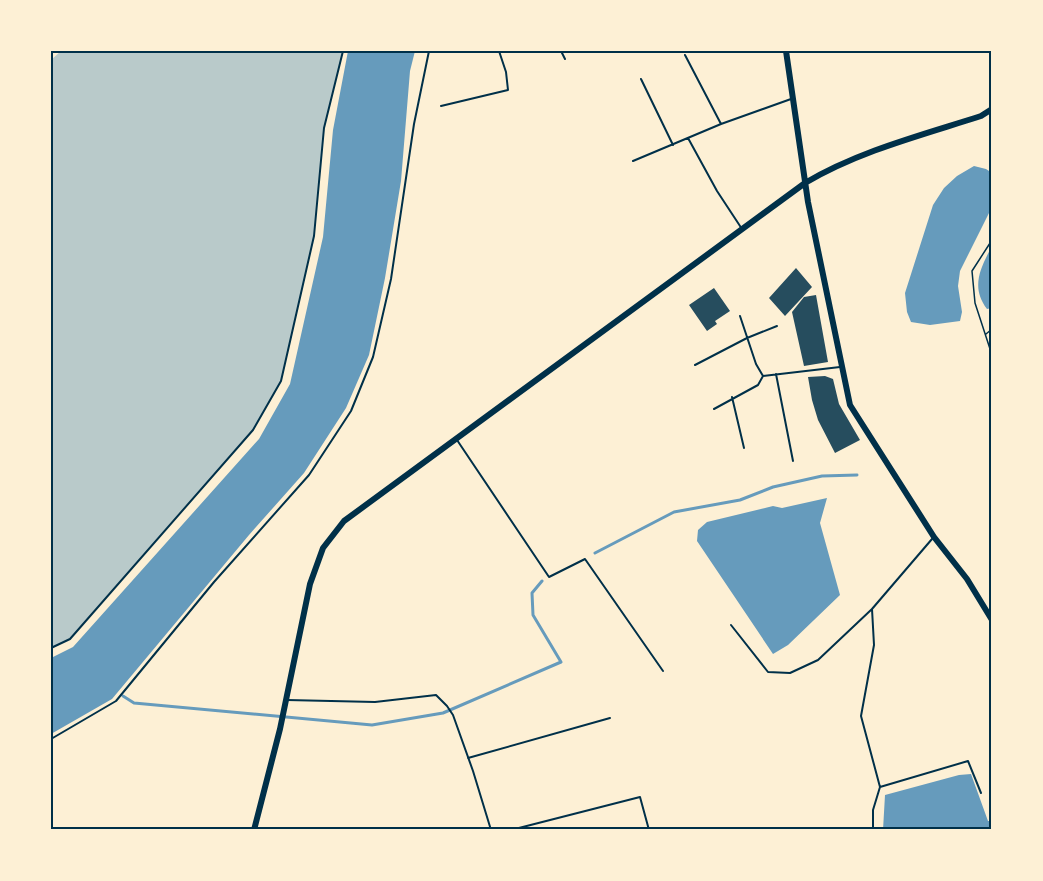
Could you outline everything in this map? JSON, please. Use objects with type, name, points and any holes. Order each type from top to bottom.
[{"type":"street","points":[[786,51],[805,183],[848,399],[855,417],[934,537],[967,579],[992,620]]},
{"type":"street","points":[[254,830],[280,729],[310,584],[320,555],[328,541],[350,516],[805,183],[822,173],[897,143],[981,116],[992,109]]},
{"type":"lane","points":[[51,648],[70,639],[253,430],[281,381],[314,236],[324,128],[343,51]]},
{"type":"lane","points":[[51,739],[116,701],[214,582],[309,475],[351,411],[373,357],[391,279],[414,124],[429,51]]},
{"type":"lane","points":[[441,106],[508,90],[506,72],[499,51]]},
{"type":"lane","points":[[561,51],[565,59]]},
{"type":"lane","points":[[685,55],[721,124]]},
{"type":"lane","points":[[641,79],[673,145]]},
{"type":"lane","points":[[633,161],[721,124],[794,98]]},
{"type":"lane","points":[[688,138],[717,191],[742,229]]},
{"type":"lane","points":[[740,316],[756,364],[763,376]]},
{"type":"lane","points":[[695,365],[747,338],[777,326]]},
{"type":"lane","points":[[763,376],[840,367]]},
{"type":"lane","points":[[776,374],[793,461]]},
{"type":"lane","points":[[714,409],[732,397],[758,385],[763,376]]},
{"type":"lane","points":[[732,397],[744,448]]},
{"type":"lane","points":[[456,438],[549,578],[585,559],[663,671]]},
{"type":"lane","points":[[731,625],[768,672],[790,673],[818,660],[872,609],[934,537]]},
{"type":"lane","points":[[872,609],[874,645],[861,716],[880,787],[873,810],[873,830]]},
{"type":"lane","points":[[286,702],[375,702],[436,695],[453,715],[491,830]]},
{"type":"lane","points":[[468,758],[610,718]]},
{"type":"lane","points":[[880,787],[968,761],[981,793]]},
{"type":"lane","points":[[512,830],[640,797],[649,830]]},
{"type":"path","points":[[992,240],[972,270],[975,303],[992,354]]},
{"type":"path","points":[[984,335],[992,330]]},
{"type":"shaded area","points":[[61,51],[343,51],[324,128],[314,236],[281,381],[253,430],[70,639],[51,648],[51,60]]},
{"type":"water","points":[[348,51],[415,51],[410,71],[401,181],[385,278],[369,355],[346,408],[304,473],[112,699],[51,734],[51,658],[73,647],[259,439],[290,384],[323,237],[333,130]]},
{"type":"water","points":[[974,166],[992,173],[992,207],[960,271],[958,286],[962,312],[960,321],[930,325],[911,322],[907,312],[905,293],[933,205],[944,188],[957,176]]},
{"type":"water","points":[[992,246],[992,308],[987,309],[979,293],[978,285],[981,269]]},
{"type":"water","points":[[827,498],[820,523],[840,595],[788,645],[773,654],[697,541],[698,530],[707,522],[773,506],[782,508]]},
{"type":"water","points":[[971,774],[988,821],[992,821],[992,830],[883,830],[885,795],[959,775]]},
{"type":"building","points":[[796,268],[812,287],[785,316],[769,298]]},
{"type":"building","points":[[714,288],[730,311],[715,321],[717,324],[707,331],[689,305]]},
{"type":"building","points":[[816,295],[828,362],[804,366],[792,312],[804,297]]},
{"type":"building","points":[[825,376],[833,379],[839,404],[860,440],[835,453],[818,420],[808,377]]},
{"type":"waterway","points":[[595,553],[674,512],[740,500],[773,487],[822,476],[857,475]]},
{"type":"waterway","points":[[123,696],[134,703],[372,725],[443,713],[561,662],[533,615],[532,593],[542,581]]}]
